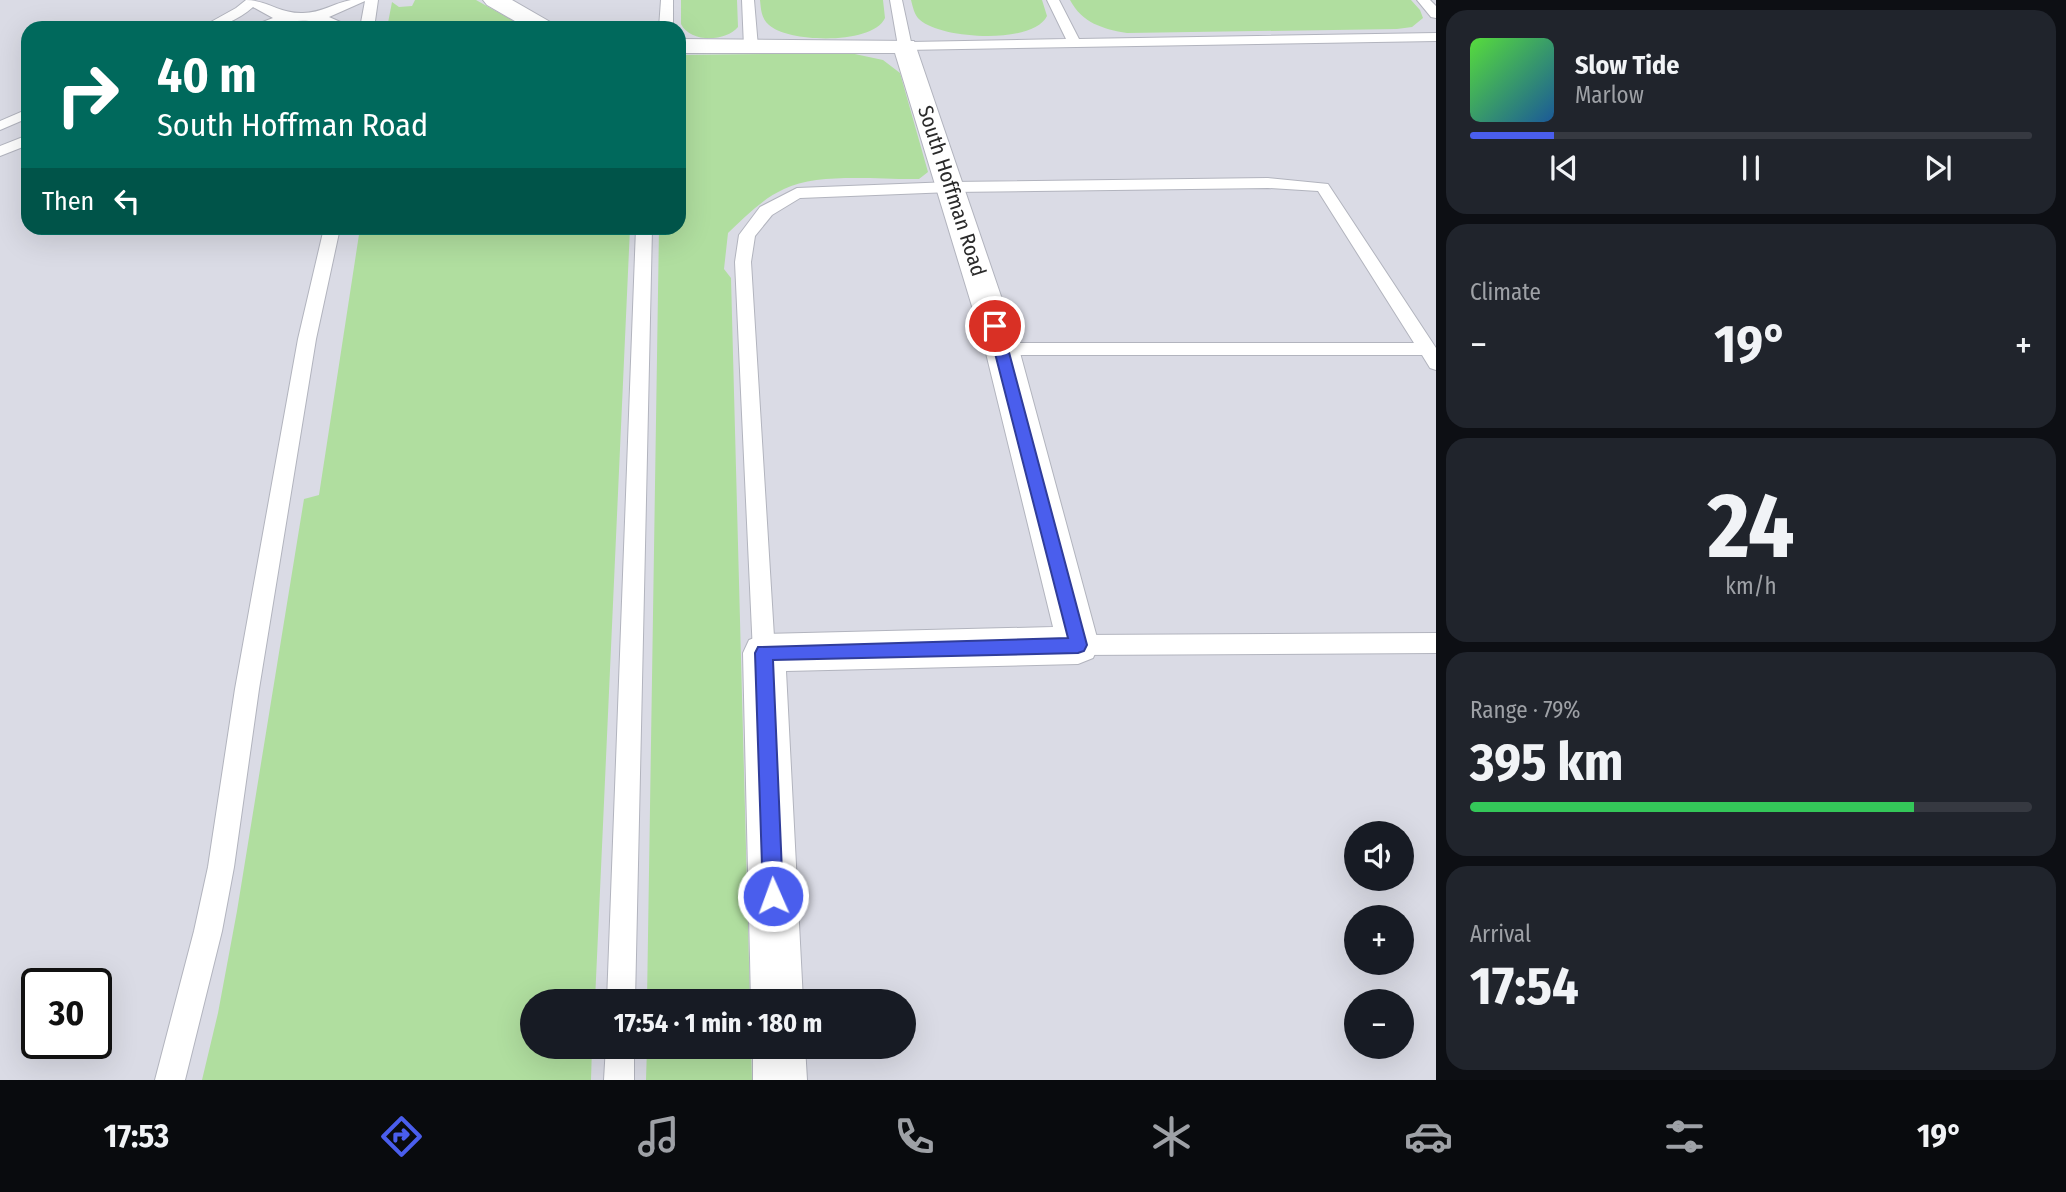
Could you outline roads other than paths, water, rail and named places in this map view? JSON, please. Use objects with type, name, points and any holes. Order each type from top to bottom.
[{"type":"street","points":[[495,0],[532,21]]},
{"type":"street","points":[[686,46],[905,46]]},
{"type":"street","name":"South Hoffman Road","points":[[905,46],[1002,349],[1078,645]]},
{"type":"street","points":[[777,989],[764,653],[1078,645]]},
{"type":"street","points":[[779,1059],[780,1080]]},
{"type":"lane","points":[[221,21],[241,11],[253,0],[269,11],[329,21]]},
{"type":"lane","points":[[279,21],[330,12],[360,0]]},
{"type":"lane","points":[[368,21],[372,0]]},
{"type":"lane","points":[[666,21],[667,0]]},
{"type":"lane","points":[[748,0],[751,47]]},
{"type":"lane","points":[[896,0],[905,46],[1436,37]]},
{"type":"lane","points":[[1053,0],[1074,43]]},
{"type":"lane","points":[[1423,0],[1436,14]]},
{"type":"lane","points":[[0,126],[21,116]]},
{"type":"lane","points":[[0,152],[21,142]]},
{"type":"lane","points":[[764,653],[743,262],[747,235],[766,211],[797,193],[951,187],[1268,183],[1323,187],[1431,356]]},
{"type":"lane","points":[[170,1080],[221,867],[247,689],[307,339],[330,235]]},
{"type":"lane","points":[[621,989],[643,235]]},
{"type":"lane","points":[[1002,349],[1431,356]]},
{"type":"lane","points":[[1078,645],[1436,643]]},
{"type":"lane","points":[[619,1080],[620,1059]]}]
